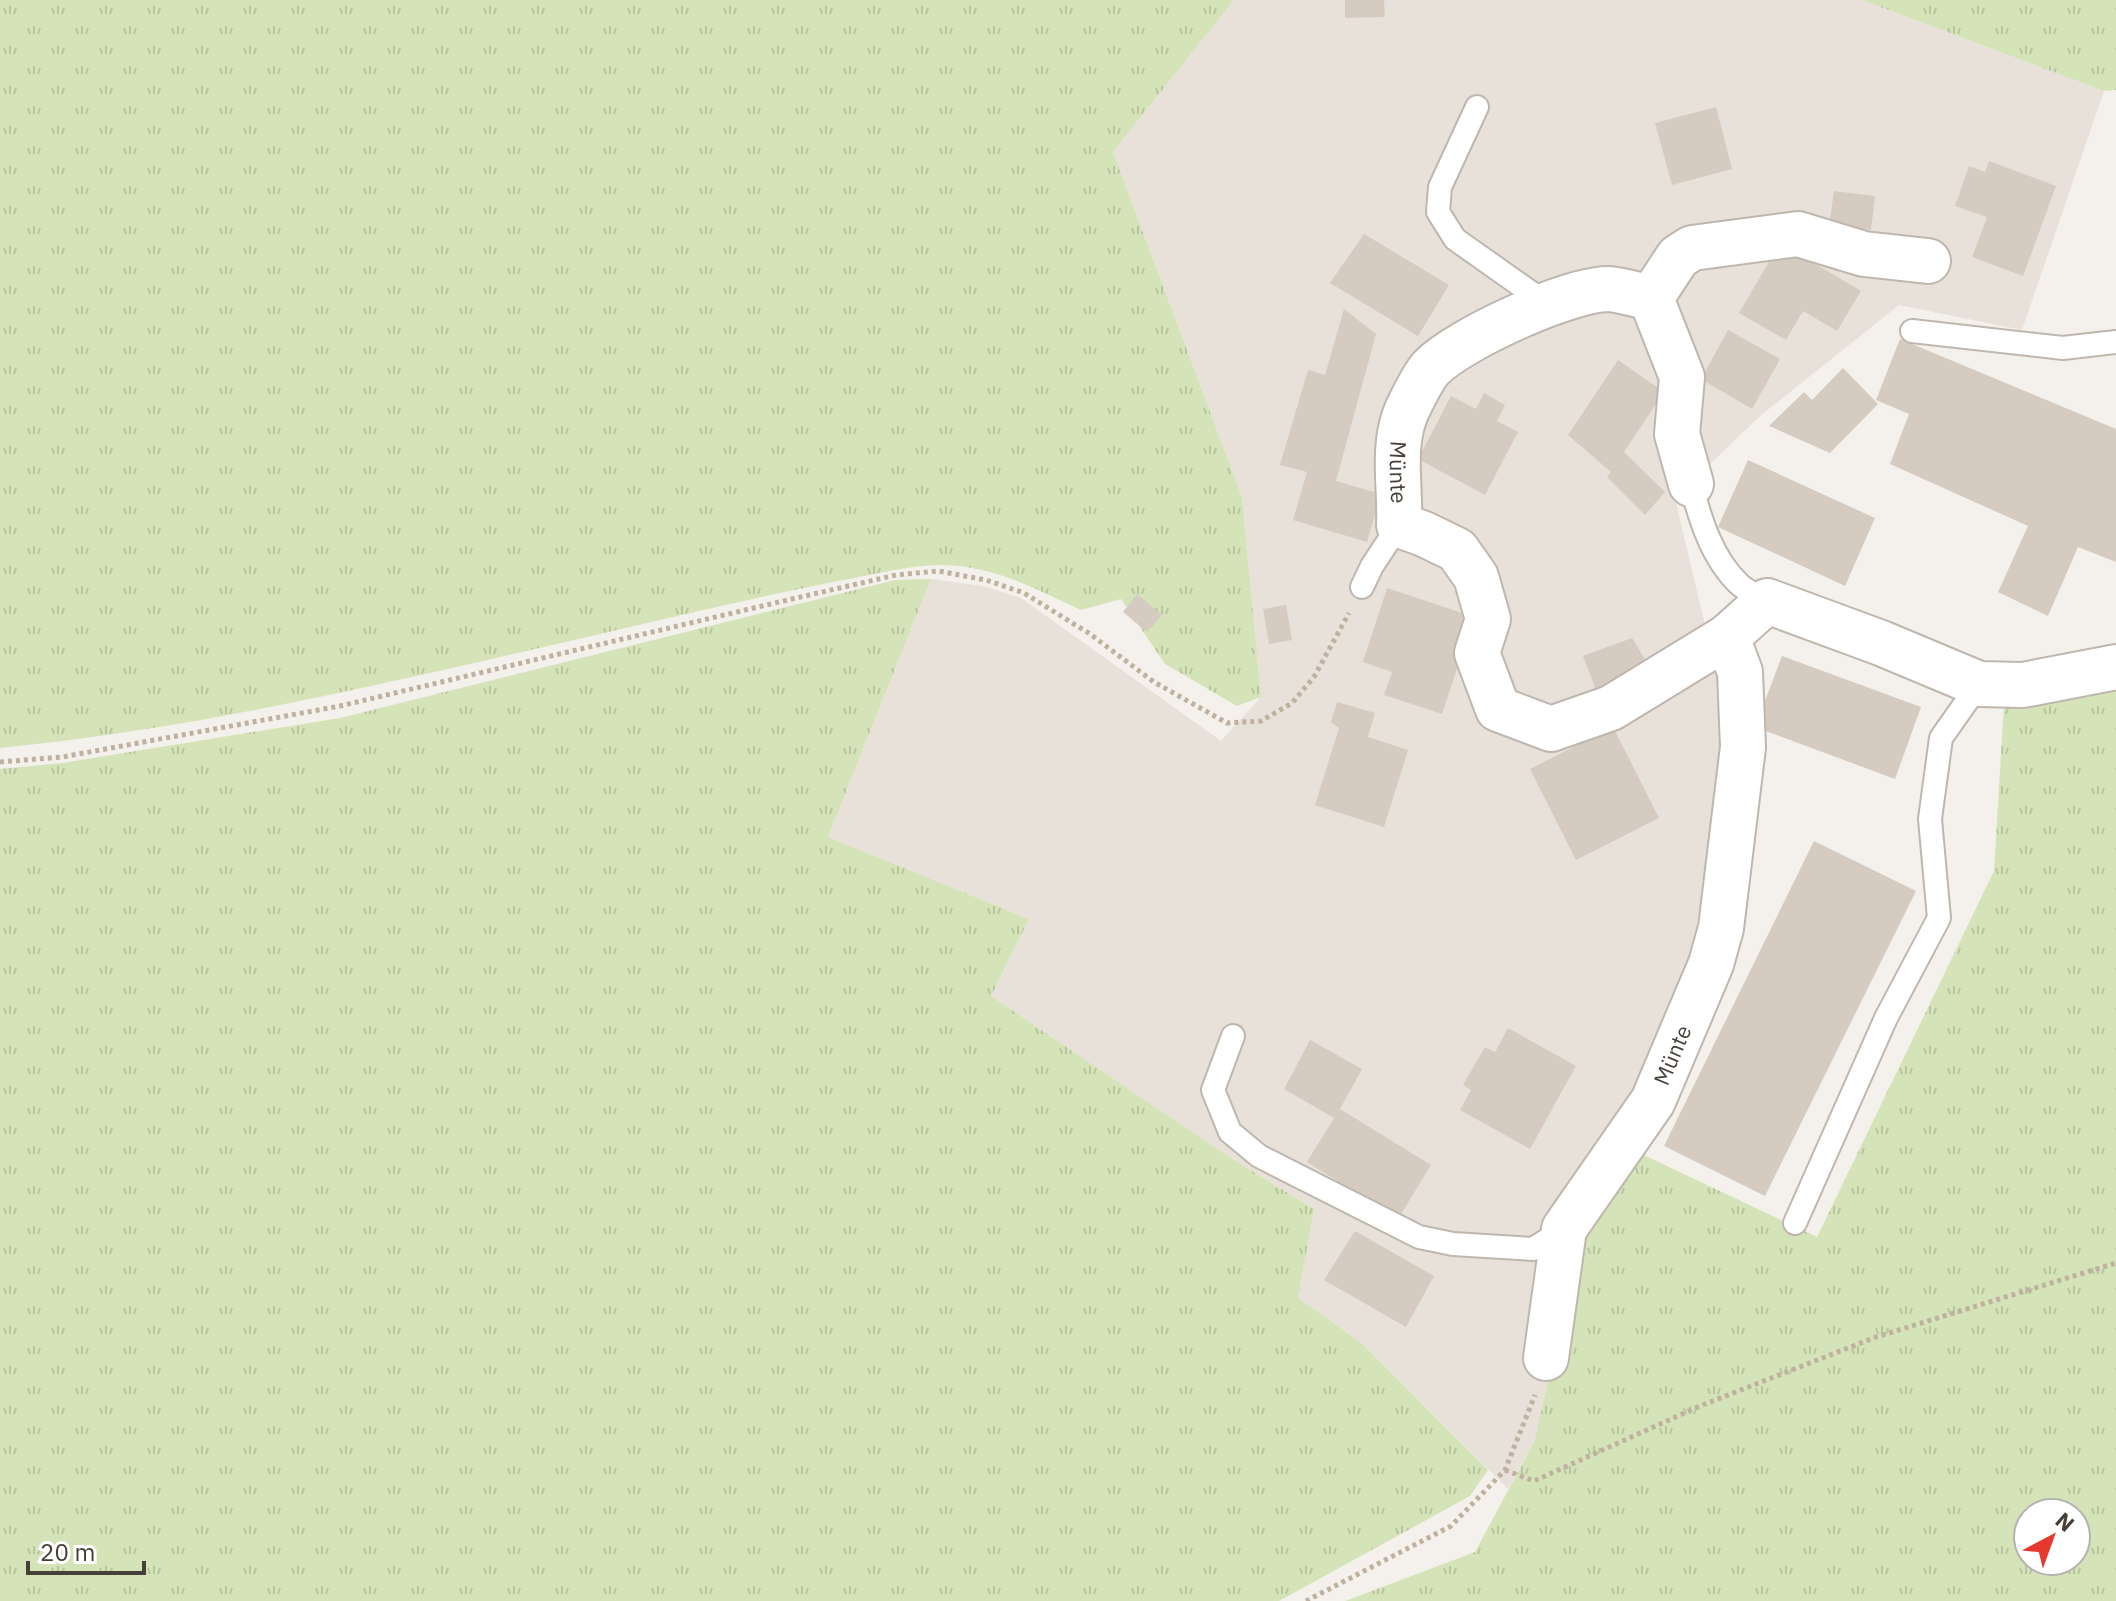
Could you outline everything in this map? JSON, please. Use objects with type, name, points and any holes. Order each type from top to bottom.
[{"type":"street","points":[[1691,484],[1677,434],[1682,377],[1651,298],[1678,257],[1692,248],[1798,234],[1864,254],[1928,261]]},
{"type":"street","name":"Münte","points":[[1651,298],[1611,289],[1589,291],[1547,304],[1463,345],[1430,368],[1406,413],[1396,466],[1401,498],[1399,525],[1457,550],[1476,577],[1488,619],[1477,653],[1498,709],[1551,729],[1611,708],[1727,637],[1767,601]]},
{"type":"street","points":[[1767,601],[1979,684],[2023,685],[2116,667]]},
{"type":"street","name":"Münte","points":[[1546,1358],[1564,1229],[1653,1101],[1711,964],[1721,928],[1743,747],[1740,672],[1727,637]]},
{"type":"lane","points":[[1477,107],[1440,187],[1438,212],[1455,239],[1547,304]]},
{"type":"lane","points":[[1912,331],[2063,348],[2116,342]]},
{"type":"lane","points":[[1691,484],[1700,518],[1717,556],[1740,586],[1767,601]]},
{"type":"lane","points":[[1362,587],[1399,525]]},
{"type":"lane","points":[[1795,1223],[1886,1018],[1939,918],[1930,819],[1941,738],[1979,684]]},
{"type":"lane","points":[[1233,1036],[1213,1090],[1230,1132],[1259,1156],[1419,1237],[1453,1244],[1533,1249],[1564,1229]]},
{"type":"path","points":[[0,762],[62,757],[340,706],[896,575],[938,571],[986,580],[1024,593],[1090,634],[1154,682],[1227,723],[1261,721],[1292,703],[1314,677],[1362,587]]},
{"type":"path","points":[[1505,1470],[1534,1481],[1700,1406],[1876,1337],[2039,1284],[2116,1263]]},
{"type":"path","points":[[1306,1601],[1451,1526],[1505,1470],[1529,1412],[1546,1358]]},
{"type":"shaded area","points":[[1234,0],[1862,0],[2104,91],[2022,330],[1899,305],[1760,416],[1675,498],[1734,749],[1706,955],[1582,1233],[1534,1442],[1508,1489],[1363,1344],[1298,1298],[1314,1209],[1231,1158],[991,996],[1029,919],[828,837],[931,579],[983,586],[1021,598],[1221,741],[1261,697],[1242,497],[1113,152]]},
{"type":"green space","points":[[0,0],[1234,0],[1113,152],[1242,497],[1261,697],[1237,706],[1165,664],[1121,599],[1081,610],[998,574],[962,566],[932,565],[794,590],[317,698],[159,727],[0,748]]},
{"type":"green space","points":[[1862,0],[2116,0],[2116,90],[2104,91]]},
{"type":"green space","points":[[931,579],[828,837],[1029,919],[991,996],[1231,1158],[1314,1209],[1298,1298],[1363,1344],[1488,1470],[1470,1496],[1279,1601],[0,1601],[0,769],[62,763],[340,718],[895,580]]},
{"type":"green space","points":[[2116,677],[2116,1601],[1345,1601],[1475,1552],[1534,1442],[1582,1233],[1631,1149],[1817,1237],[1994,871],[2004,704]]},
{"type":"building","points":[[1345,0],[1384,0],[1385,17],[1345,18]]},
{"type":"building","points":[[1716,107],[1732,169],[1672,185],[1655,123]]},
{"type":"building","points":[[1989,161],[2056,186],[2023,276],[1972,257],[1987,217],[1955,206],[1969,166],[1985,172]]},
{"type":"building","points":[[1834,191],[1875,196],[1871,230],[1829,225]]},
{"type":"building","points":[[1364,234],[1449,285],[1418,336],[1330,283]]},
{"type":"building","points":[[1780,243],[1861,291],[1837,331],[1803,311],[1786,340],[1739,313]]},
{"type":"building","points":[[1344,309],[1376,334],[1336,481],[1381,494],[1367,542],[1293,520],[1307,472],[1280,465],[1308,370],[1325,375]]},
{"type":"building","points":[[1728,330],[1780,359],[1752,409],[1701,379]]},
{"type":"building","points":[[1900,339],[2116,429],[2116,562],[2078,547],[2048,616],[1998,592],[2028,526],[1890,464],[1909,414],[1876,400]]},
{"type":"building","points":[[1618,360],[1664,392],[1624,452],[1665,492],[1645,515],[1607,477],[1611,472],[1568,435]]},
{"type":"building","points":[[1843,368],[1878,404],[1830,453],[1769,426],[1804,392],[1812,400]]},
{"type":"building","points":[[1484,393],[1505,405],[1497,421],[1518,432],[1485,495],[1418,459],[1451,396],[1476,409]]},
{"type":"building","points":[[1748,460],[1875,518],[1845,586],[1718,527]]},
{"type":"building","points":[[1387,588],[1474,617],[1442,714],[1384,695],[1392,672],[1363,662]]},
{"type":"building","points":[[1137,594],[1162,615],[1147,632],[1123,612]]},
{"type":"building","points":[[1286,605],[1292,640],[1269,644],[1263,609]]},
{"type":"building","points":[[1632,638],[1651,669],[1596,690],[1583,656]]},
{"type":"building","points":[[1782,656],[1921,707],[1895,779],[1755,727]]},
{"type":"building","points":[[1337,702],[1375,713],[1368,737],[1408,750],[1384,827],[1315,805],[1339,728],[1331,722]]},
{"type":"building","points":[[1613,727],[1659,818],[1576,860],[1530,769]]},
{"type":"building","points":[[1814,841],[1916,891],[1765,1196],[1664,1146]]},
{"type":"building","points":[[1508,1028],[1576,1066],[1530,1149],[1460,1110],[1471,1090],[1463,1085],[1485,1047],[1495,1052]]},
{"type":"building","points":[[1310,1040],[1362,1069],[1340,1109],[1431,1165],[1398,1219],[1307,1162],[1334,1118],[1284,1089]]},
{"type":"building","points":[[1355,1231],[1434,1276],[1406,1327],[1324,1280]]}]
